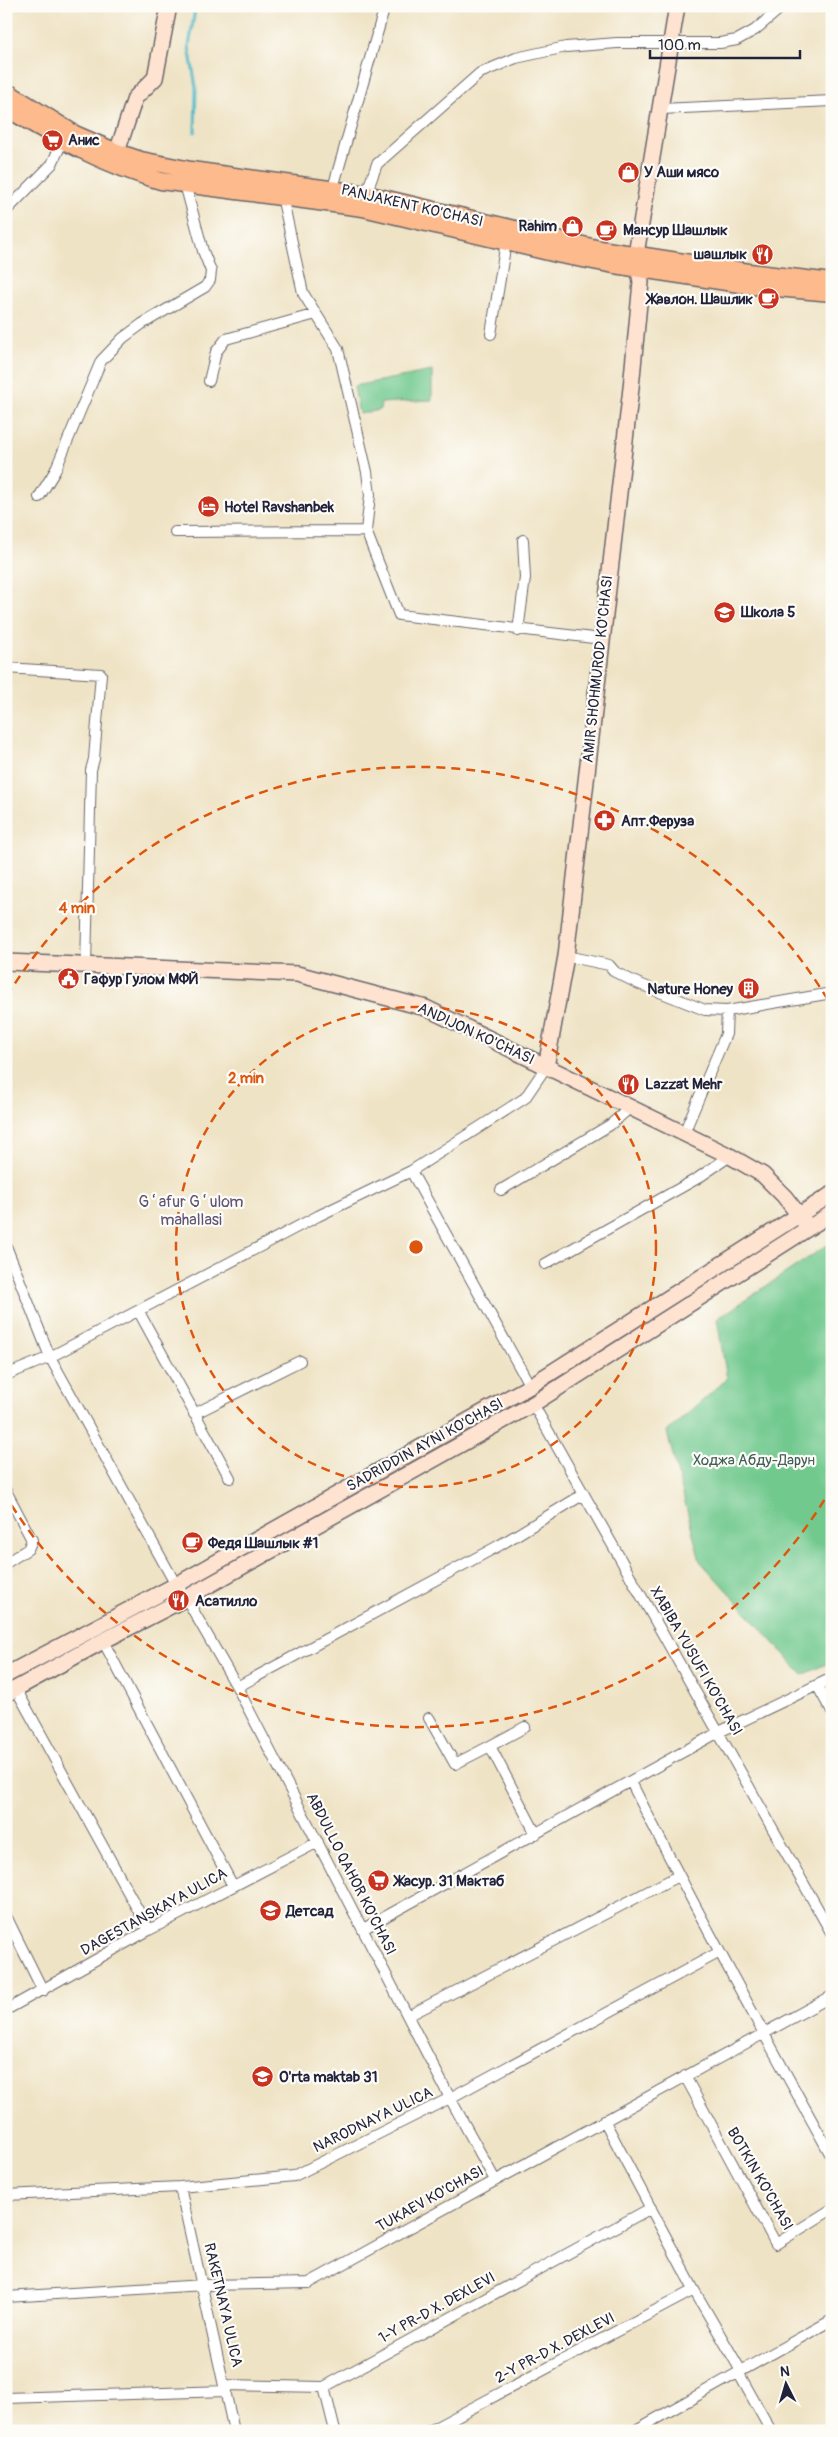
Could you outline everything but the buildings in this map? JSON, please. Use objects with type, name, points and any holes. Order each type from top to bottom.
[{"type":"main road","name":"PANJAKENT KO'CHASI","points":[[6,91],[75,134],[117,152],[165,166],[366,194],[563,241],[638,262],[753,286],[832,293]]},
{"type":"main road","name":"PANJAKENT KO'CHASI","points":[[6,108],[62,142],[136,174],[185,184],[363,208],[561,255],[832,282]]},
{"type":"street","points":[[117,152],[135,98],[155,78],[169,6]]},
{"type":"street","points":[[333,188],[385,6]]},
{"type":"street","name":"AMIR SHOHMUROD KO'CHASI","points":[[546,1068],[566,956],[632,378],[641,282],[638,262],[677,6]]},
{"type":"street","points":[[366,194],[377,164],[480,73],[516,58],[566,47],[617,43],[672,45],[720,43],[737,40],[755,30],[783,6]]},
{"type":"street","points":[[661,109],[832,101]]},
{"type":"street","points":[[6,212],[52,164],[62,142]]},
{"type":"street","points":[[39,497],[58,464],[101,361],[122,338],[204,287],[210,280],[210,271],[185,184]]},
{"type":"street","points":[[282,196],[303,293],[338,350],[367,472],[370,495],[366,531],[399,614],[602,639]]},
{"type":"street","points":[[491,334],[506,242]]},
{"type":"street","points":[[209,381],[216,352],[226,339],[316,314]]},
{"type":"street","points":[[175,532],[366,531]]},
{"type":"street","points":[[518,630],[525,578],[523,540]]},
{"type":"street","points":[[6,668],[102,674],[94,760],[91,770],[86,965]]},
{"type":"street","points":[[566,956],[609,965],[615,972],[637,983],[705,1010],[727,1011],[832,993]]},
{"type":"street","name":"ANDIJON KO'CHASI","points":[[6,962],[297,974],[426,1008],[730,1156],[763,1175],[805,1221]]},
{"type":"street","points":[[684,1133],[726,1034],[727,1011]]},
{"type":"street","points":[[6,1375],[50,1357],[139,1312],[318,1216],[411,1171],[525,1098],[546,1068]]},
{"type":"street","points":[[501,1190],[610,1124],[631,1107]]},
{"type":"street","points":[[545,1264],[698,1178],[730,1156]]},
{"type":"street","points":[[411,1171],[530,1386]]},
{"type":"street","name":"SADRIDDIN AYNI KO'CHASI","points":[[11,1691],[186,1598],[533,1404],[805,1221],[832,1194]]},
{"type":"street","name":"SADRIDDIN AYNI KO'CHASI","points":[[6,1676],[176,1585],[530,1386],[805,1221],[832,1213]]},
{"type":"street","name":"ABDULLO QAHOR KO'CHASI","points":[[6,1246],[50,1357],[176,1585],[186,1598],[237,1687],[450,2098],[495,2180]]},
{"type":"street","points":[[139,1312],[230,1478]]},
{"type":"street","points":[[194,1414],[300,1361]]},
{"type":"street","name":"XABIBA YUSUFI KO'CHASI","points":[[533,1404],[720,1732],[832,1934]]},
{"type":"street","points":[[6,1491],[32,1540],[28,1549],[6,1563]]},
{"type":"street","points":[[237,1687],[500,1545],[584,1494]]},
{"type":"street","points":[[103,1641],[233,1886]]},
{"type":"street","points":[[363,1928],[720,1732],[832,1678]]},
{"type":"street","points":[[817,1685],[832,1712]]},
{"type":"street","points":[[11,1691],[149,1930]]},
{"type":"street","points":[[429,1718],[455,1764],[525,1727]]},
{"type":"street","points":[[490,1746],[536,1834]]},
{"type":"street","points":[[631,1782],[718,1953],[765,2032],[832,2157]]},
{"type":"street","name":"DAGESTANSKAYA ULICA","points":[[6,2010],[149,1930],[318,1842]]},
{"type":"street","points":[[408,2016],[678,1876]]},
{"type":"street","points":[[6,1916],[43,1991]]},
{"type":"street","name":"NARODNAYA ULICA","points":[[6,2195],[180,2187],[294,2176],[450,2098],[718,1953]]},
{"type":"street","name":"TUKAEV KO'CHASI","points":[[6,2297],[204,2285],[309,2283],[832,1996]]},
{"type":"street","name":"BOTKIN KO'CHASI","points":[[685,2076],[776,2244],[832,2209]]},
{"type":"street","points":[[604,2120],[771,2431]]},
{"type":"street","name":"RAKETNAYA ULICA","points":[[180,2187],[204,2285],[234,2431]]},
{"type":"street","name":"1-Y PR-D X. DEXLEVI","points":[[6,2398],[226,2388],[324,2387],[651,2208]]},
{"type":"street","name":"2-Y PR-D X. DEXLEVI","points":[[429,2431],[694,2290]]},
{"type":"street","points":[[634,2431],[832,2320]]},
{"type":"street","points":[[324,2387],[335,2431]]},
{"type":"green space","points":[[432,371],[432,400],[381,403],[380,410],[359,414],[354,386]]},
{"type":"green space","name":"Ходжа Абду-Дарун","points":[[832,1242],[832,1661],[803,1675],[700,1561],[667,1432],[727,1379],[717,1319]]},
{"type":"waterway","points":[[195,132],[196,87],[189,47],[195,9],[198,6]]},
{"type":"place","name":"Анис","points":[[52,140]]},
{"type":"place","name":"У Аши мясо","points":[[628,172]]},
{"type":"place","name":"Rahim","points":[[573,226]]},
{"type":"place","name":"Мансур Шашлык","points":[[607,230]]},
{"type":"place","name":"шашлык","points":[[763,254]]},
{"type":"place","name":"Жавлон. Шашлик","points":[[769,299]]},
{"type":"place","name":"Hotel Ravshanbek","points":[[208,507]]},
{"type":"place","name":"Школа 5","points":[[725,612]]},
{"type":"place","name":"Апт.Феруза","points":[[605,821]]},
{"type":"place","name":"Гафур Гулом МФЙ","points":[[68,979]]},
{"type":"place","name":"Nature Honey","points":[[749,989]]},
{"type":"place","name":"Lazzat Mehr","points":[[629,1084]]},
{"type":"place","name":"Федя Шашлык #1","points":[[192,1543]]},
{"type":"place","name":"Асатилло","points":[[179,1601]]},
{"type":"place","name":"Жасур. 31 Мактаб","points":[[379,1881]]},
{"type":"place","name":"Детсад","points":[[270,1911]]},
{"type":"place","name":"O'rta maktab 31","points":[[263,2077]]},
{"type":"district","name":"Gʻafur Gʻulom mahallasi","points":[[191,1211]]}]
